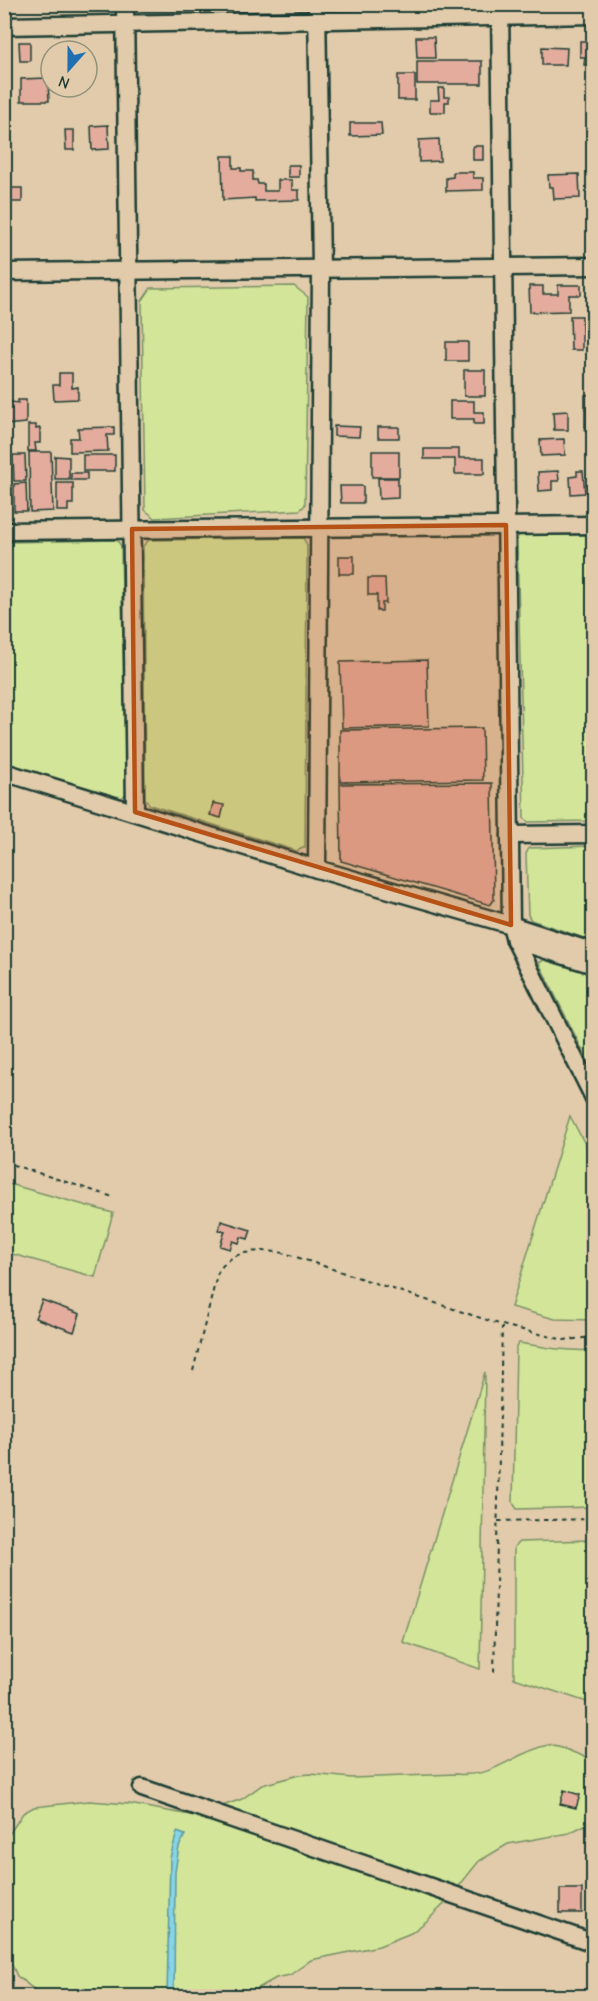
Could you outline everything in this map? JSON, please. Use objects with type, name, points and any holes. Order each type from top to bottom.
[{"type":"street","points":[[125,4],[135,812]]},
{"type":"street","points":[[4,26],[125,24],[317,12],[500,10],[594,15]]},
{"type":"street","points":[[500,10],[513,932],[594,1098]]},
{"type":"street","points":[[316,869],[321,269],[317,12]]},
{"type":"street","points":[[4,272],[594,266]]},
{"type":"street","points":[[4,531],[594,525]]},
{"type":"street","points":[[4,771],[513,932],[594,952]]},
{"type":"street","points":[[510,835],[594,834]]},
{"type":"street","points":[[513,932],[594,965]]},
{"type":"street","points":[[142,1788],[594,1943]]},
{"type":"path","points":[[4,1162],[113,1197]]},
{"type":"path","points":[[193,1371],[217,1275],[222,1264],[234,1256],[249,1252],[284,1253],[502,1325],[564,1340],[594,1337]]},
{"type":"path","points":[[494,1672],[502,1325]]},
{"type":"path","points":[[498,1521],[594,1519]]},
{"type":"highlighted area","points":[[506,525],[511,925],[135,812],[132,529]]},
{"type":"green space","points":[[294,286],[308,297],[305,505],[300,510],[155,518],[145,510],[142,301],[151,288]]},
{"type":"green space","points":[[519,535],[593,535],[593,821],[528,822],[524,818],[517,539]]},
{"type":"green space","points":[[303,538],[307,545],[305,847],[297,851],[150,805],[145,799],[143,546],[149,540]]},
{"type":"green space","points":[[117,540],[121,546],[126,793],[122,798],[4,762],[5,542]]},
{"type":"green space","points":[[593,846],[593,941],[531,920],[528,915],[526,854],[529,848]]},
{"type":"green space","points":[[544,960],[593,975],[593,1071],[539,963]]},
{"type":"green space","points":[[570,1116],[593,1159],[593,1320],[555,1319],[511,1307]]},
{"type":"green space","points":[[9,1184],[113,1213],[95,1277],[5,1252],[5,1200]]},
{"type":"green space","points":[[519,1343],[565,1350],[593,1350],[593,1507],[517,1509],[513,1503],[516,1347]]},
{"type":"green space","points":[[485,1372],[480,1669],[403,1642]]},
{"type":"green space","points":[[594,1540],[593,1704],[514,1678],[514,1547],[519,1542]]},
{"type":"green space","points":[[549,1745],[593,1760],[593,1821],[569,1833],[508,1844],[479,1861],[447,1901],[428,1920],[411,1933],[379,1946],[311,1960],[290,1975],[276,1978],[244,1996],[47,1996],[17,1976],[8,1956],[5,1940],[4,1842],[23,1813],[34,1807],[89,1801],[129,1804],[190,1815],[204,1815],[242,1799],[262,1785],[299,1775],[352,1778],[482,1773],[536,1748]]},
{"type":"water","points":[[177,1832],[185,1835],[179,1847],[175,1872],[174,1996],[167,1996],[170,1858]]},
{"type":"building","points":[[416,37],[434,37],[435,58],[417,58]]},
{"type":"building","points":[[580,41],[593,41],[594,65],[584,65],[585,57],[580,57]]},
{"type":"building","points":[[19,42],[30,42],[30,61],[20,61]]},
{"type":"building","points":[[542,47],[567,48],[566,65],[542,65]]},
{"type":"building","points":[[417,61],[482,61],[482,84],[417,84]]},
{"type":"building","points":[[398,75],[415,75],[415,100],[398,100]]},
{"type":"building","points":[[39,78],[39,99],[49,99],[49,101],[21,101],[21,79]]},
{"type":"building","points":[[438,88],[444,88],[444,97],[449,97],[449,102],[445,102],[445,112],[430,112],[430,100],[439,100]]},
{"type":"building","points":[[350,123],[381,123],[382,135],[350,136]]},
{"type":"building","points":[[108,125],[109,149],[92,150],[91,126]]},
{"type":"building","points":[[65,130],[74,130],[74,150],[66,150]]},
{"type":"building","points":[[439,139],[440,161],[419,162],[419,140]]},
{"type":"building","points":[[473,146],[483,146],[483,160],[473,160]]},
{"type":"building","points":[[222,156],[233,156],[233,168],[253,171],[253,180],[257,180],[258,184],[264,184],[264,191],[278,191],[278,180],[292,180],[292,190],[299,190],[299,200],[255,201],[255,198],[223,200]]},
{"type":"building","points":[[288,165],[299,165],[299,177],[288,177]]},
{"type":"building","points":[[453,172],[473,172],[473,178],[483,178],[483,190],[446,191],[446,178],[453,177]]},
{"type":"building","points":[[579,174],[580,198],[554,199],[553,187],[549,187],[548,175]]},
{"type":"building","points":[[4,188],[22,188],[22,202],[4,202]]},
{"type":"building","points":[[558,285],[581,285],[581,295],[569,295],[569,311],[530,312],[529,286],[543,286],[543,294],[558,294]]},
{"type":"building","points":[[570,316],[582,316],[582,350],[571,350]]},
{"type":"building","points":[[446,342],[468,342],[468,361],[446,361]]},
{"type":"building","points":[[464,370],[485,370],[485,396],[464,396]]},
{"type":"building","points":[[59,373],[72,373],[72,388],[78,387],[78,399],[54,400],[53,385],[59,385]]},
{"type":"building","points":[[594,394],[594,431],[585,431],[585,395]]},
{"type":"building","points":[[18,400],[26,400],[26,423],[4,425],[4,401],[18,403]]},
{"type":"building","points":[[450,401],[474,401],[474,412],[484,412],[484,424],[474,424],[474,419],[450,419]]},
{"type":"building","points":[[568,411],[568,430],[554,430],[553,412]]},
{"type":"building","points":[[28,425],[36,425],[36,429],[40,428],[40,443],[35,443],[36,451],[28,451]]},
{"type":"building","points":[[334,426],[360,427],[359,437],[334,436]]},
{"type":"building","points":[[114,427],[114,435],[107,435],[108,451],[70,452],[70,438],[79,438],[78,428]]},
{"type":"building","points":[[378,427],[399,427],[399,438],[378,438]]},
{"type":"building","points":[[564,439],[565,455],[541,456],[540,440]]},
{"type":"building","points":[[424,449],[459,449],[459,458],[484,458],[484,474],[455,474],[455,459],[424,459]]},
{"type":"building","points":[[372,451],[399,451],[399,477],[372,477]]},
{"type":"building","points":[[29,452],[51,452],[53,511],[30,512]]},
{"type":"building","points":[[13,455],[25,455],[26,481],[14,481]]},
{"type":"building","points":[[83,455],[115,455],[115,471],[83,471]]},
{"type":"building","points":[[55,456],[69,457],[69,479],[55,479]]},
{"type":"building","points":[[558,471],[559,481],[552,481],[552,490],[539,491],[538,472]]},
{"type":"building","points":[[577,471],[583,471],[585,493],[571,494],[570,477],[577,476]]},
{"type":"building","points":[[71,473],[87,473],[87,480],[71,480]]},
{"type":"building","points":[[378,478],[398,478],[398,498],[379,499]]},
{"type":"building","points":[[26,483],[27,511],[14,511],[14,484]]},
{"type":"building","points":[[57,483],[73,483],[73,504],[68,504],[68,511],[57,511]]},
{"type":"building","points":[[340,486],[363,486],[363,503],[341,503]]},
{"type":"building","points":[[339,556],[354,556],[354,574],[339,574]]},
{"type":"building","points":[[368,578],[385,578],[386,603],[382,603],[382,611],[377,611],[377,595],[368,595]]},
{"type":"building","points":[[427,660],[429,726],[342,728],[340,662]]},
{"type":"building","points":[[482,728],[483,780],[340,782],[340,730]]},
{"type":"building","points":[[492,783],[494,900],[490,905],[341,861],[340,784]]},
{"type":"building","points":[[213,803],[224,805],[221,818],[210,815]]},
{"type":"building","points":[[221,1221],[251,1230],[248,1239],[241,1237],[239,1243],[233,1241],[230,1249],[220,1246],[225,1231],[219,1230]]},
{"type":"building","points":[[42,1300],[80,1314],[74,1332],[35,1318]]},
{"type":"building","points":[[564,1790],[580,1795],[576,1808],[560,1804]]},
{"type":"building","points":[[560,1889],[582,1889],[582,1913],[560,1913]]}]
